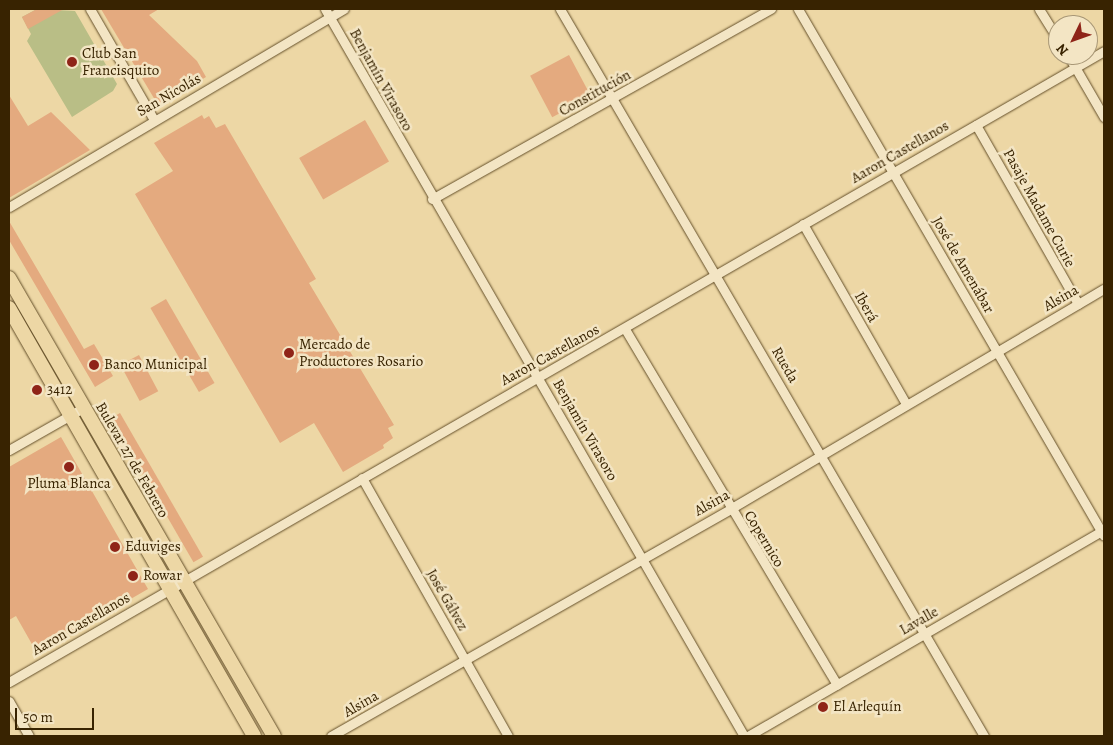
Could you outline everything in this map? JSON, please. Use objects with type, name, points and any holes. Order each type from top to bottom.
[{"type":"main road","name":"Bulevar 27 de Febrero","points":[[9,278],[274,736]]},
{"type":"main road","name":"Bulevar 27 de Febrero","points":[[9,308],[254,736]]},
{"type":"street","points":[[90,9],[154,120]]},
{"type":"street","name":"San Nicolás","points":[[9,208],[328,13],[344,9]]},
{"type":"street","name":"Rueda","points":[[560,9],[984,736]]},
{"type":"street","name":"Constitución","points":[[432,199],[612,100],[771,9]]},
{"type":"street","name":"José de Amenábar","points":[[798,9],[1103,532]]},
{"type":"street","points":[[1039,9],[1048,23]]},
{"type":"street","name":"Benjamín Virasoro","points":[[328,13],[432,199],[538,376],[744,736]]},
{"type":"street","name":"Aaron Castellanos","points":[[9,682],[538,376],[625,329],[716,274],[1104,51]]},
{"type":"street","points":[[1076,67],[1104,117]]},
{"type":"street","name":"Pasaje Madame Curie","points":[[976,125],[1078,304]]},
{"type":"street","name":"Iberá","points":[[803,224],[906,404]]},
{"type":"street","name":"Alsina","points":[[332,736],[641,557],[730,509],[820,454],[1104,289]]},
{"type":"street","name":"Copernico","points":[[625,329],[730,509],[837,685]]},
{"type":"street","points":[[9,450],[83,408]]},
{"type":"street","name":"José Gálvez","points":[[362,478],[508,736]]},
{"type":"street","name":"Lavalle","points":[[748,736],[1103,532]]},
{"type":"street","points":[[9,702],[29,736]]},
{"type":"green space","name":"Club San Francisquito","points":[[37,9],[75,11],[117,84],[113,91],[72,117],[27,41],[31,34],[22,17]]},
{"type":"building","points":[[37,9],[64,9],[28,29],[22,17]]},
{"type":"building","points":[[101,9],[159,9],[149,15],[197,61],[206,77],[158,105]]},
{"type":"building","points":[[569,55],[591,96],[552,117],[530,76]]},
{"type":"building","points":[[9,95],[28,126],[51,112],[90,150],[9,198]]},
{"type":"building","name":"Mercado de Productores Rosario","points":[[202,115],[204,119],[209,116],[216,128],[225,124],[316,279],[309,283],[394,425],[388,428],[393,438],[383,445],[384,448],[343,472],[314,423],[280,443],[135,194],[173,171],[154,143]]},
{"type":"building","points":[[365,120],[389,162],[323,200],[299,158]]},
{"type":"building","points":[[9,221],[84,349],[94,344],[113,376],[95,387],[9,240]]},
{"type":"building","points":[[166,299],[215,383],[199,392],[150,308]]},
{"type":"building","points":[[139,355],[158,391],[140,401],[120,365]]},
{"type":"building","points":[[120,413],[203,557],[193,562],[110,418]]},
{"type":"building","points":[[61,437],[148,589],[37,653],[16,616],[9,620],[9,467]]},
{"type":"place","name":"Club San Francisquito","points":[[72,62]]},
{"type":"place","name":"Mercado de Productores Rosario","points":[[289,353]]},
{"type":"place","name":"Banco Municipal","points":[[94,365]]},
{"type":"place","name":"3412","points":[[37,390]]},
{"type":"place","name":"Pluma Blanca","points":[[69,467]]},
{"type":"place","name":"Eduviges","points":[[115,547]]},
{"type":"place","name":"Rowar","points":[[133,576]]},
{"type":"place","name":"El Arlequín","points":[[823,707]]}]
